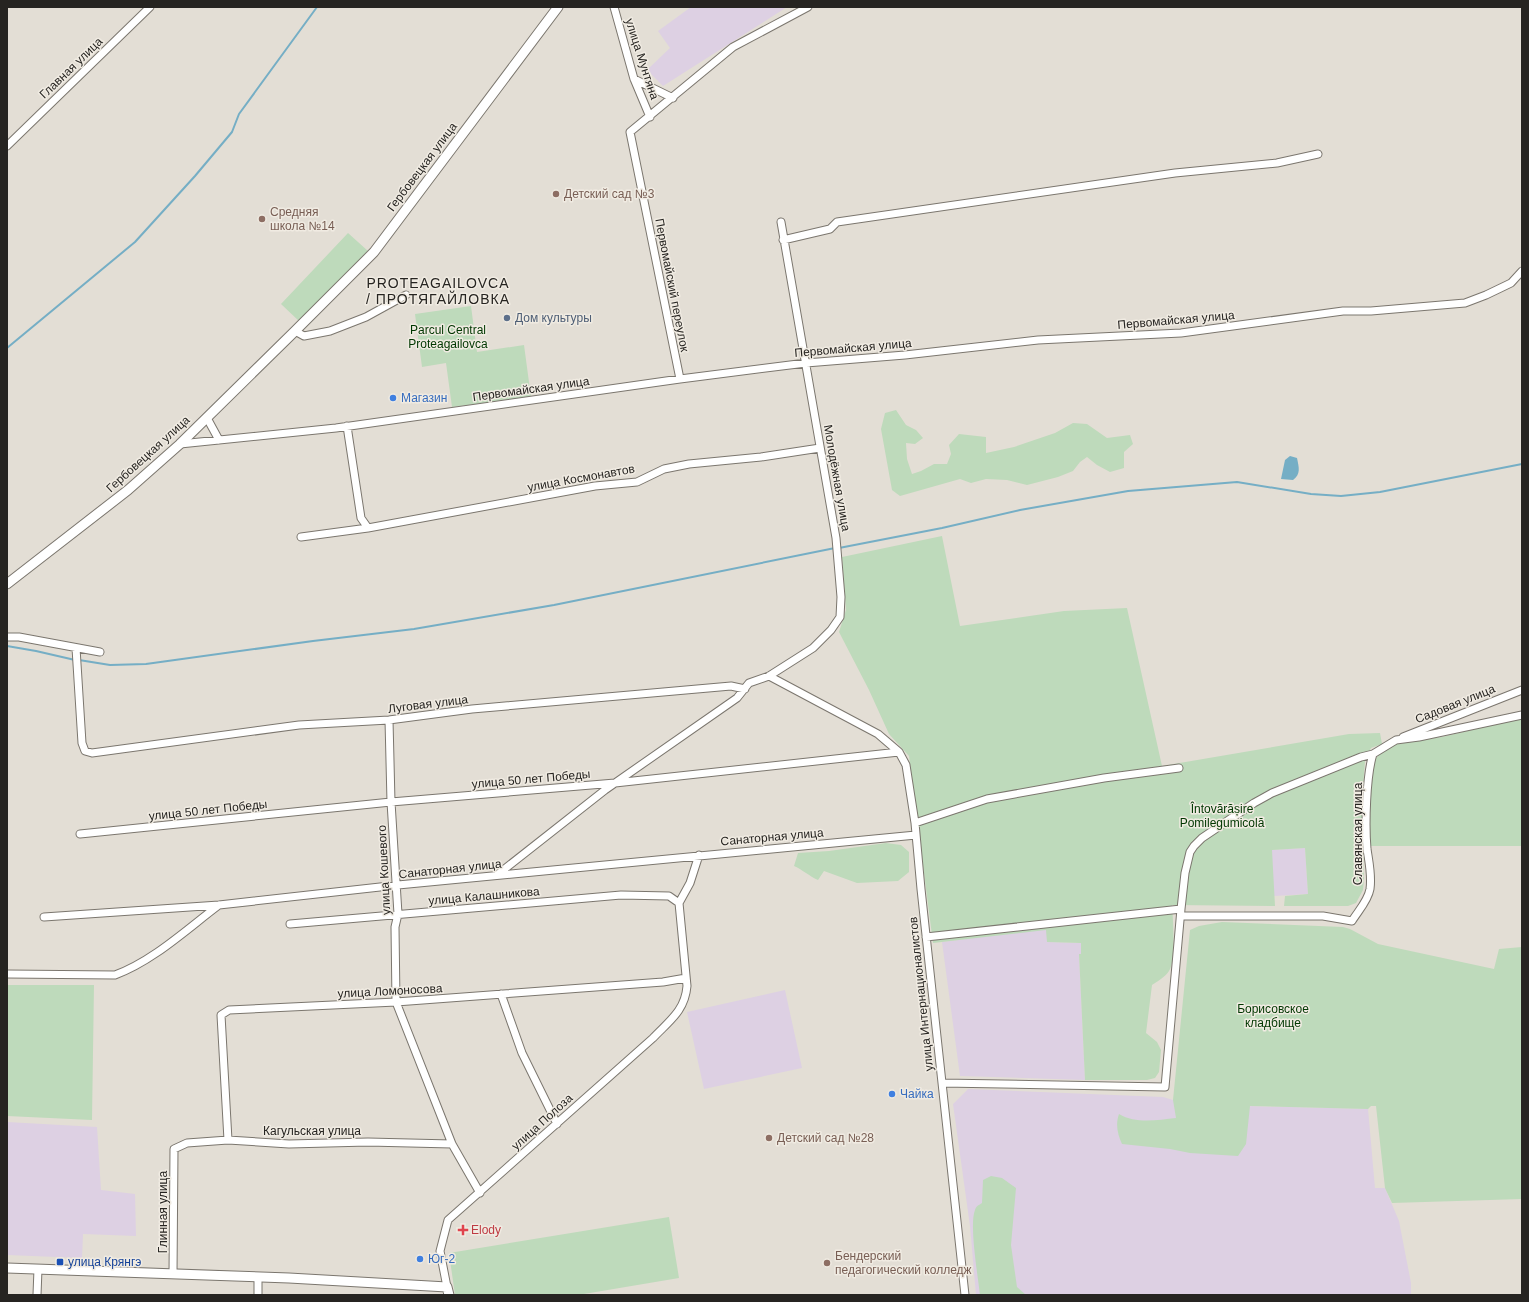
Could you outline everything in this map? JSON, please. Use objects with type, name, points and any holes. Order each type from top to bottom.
[{"type":"street","name":"Главная улица","points":[[7,146],[150,7]]},
{"type":"street","name":"Гербовецкая улица","points":[[7,584],[128,490],[180,444],[374,252],[558,7]]},
{"type":"street","name":"улица Мунтяна","points":[[614,7],[634,79],[650,117]]},
{"type":"street","name":"Первомайский переулок","points":[[680,379],[630,132],[733,47],[808,7]]},
{"type":"street","points":[[634,79],[673,98]]},
{"type":"street","points":[[783,240],[830,229],[837,222],[1175,173],[1277,163],[1318,154]]},
{"type":"street","name":"Молодёжная улица","points":[[497,875],[615,783],[737,698],[750,683],[769,676],[814,648],[831,630],[840,616],[841,597],[836,538],[781,222]]},
{"type":"street","name":"Первомайская улица","points":[[180,444],[347,426],[680,379],[806,363],[905,355],[1038,340],[1180,333],[1343,311],[1370,311],[1465,303],[1486,295],[1511,282],[1522,271]]},
{"type":"street","points":[[295,331],[304,336],[330,331],[366,317],[406,295]]},
{"type":"street","points":[[207,418],[219,440]]},
{"type":"street","points":[[347,426],[361,518],[368,528]]},
{"type":"street","name":"улица Космонавтов","points":[[301,537],[368,528],[595,486],[637,482],[664,469],[689,464],[761,458],[820,448]]},
{"type":"street","points":[[7,637],[19,637],[100,652]]},
{"type":"street","name":"Луговая улица","points":[[76,648],[82,743],[85,751],[92,753],[299,725],[389,720],[472,709],[731,686],[744,689]]},
{"type":"street","points":[[769,676],[878,734],[899,752],[906,765],[916,835]]},
{"type":"street","name":"Садовая улица","points":[[1396,740],[1522,690]]},
{"type":"street","points":[[942,1083],[1165,1087],[1187,860],[1194,846],[1202,838],[1254,803],[1272,793],[1361,757],[1373,754],[1396,740],[1419,737],[1522,715]]},
{"type":"street","name":"улица Кошевого","points":[[389,720],[391,802],[398,885],[398,914],[395,927],[396,1002],[452,1144],[480,1193]]},
{"type":"street","name":"улица 50 лет Победы","points":[[80,834],[391,802],[615,783],[899,752]]},
{"type":"street","name":"Славянская улица","points":[[1181,913],[1323,916],[1352,921],[1367,899],[1370,890],[1370,867],[1367,848],[1368,784],[1373,754]]},
{"type":"street","points":[[915,823],[987,799],[1104,778],[1179,768]]},
{"type":"street","name":"Санаторная улица","points":[[44,917],[219,905],[497,875],[916,835]]},
{"type":"street","name":"улица Интернационалистов","points":[[916,835],[965,1295]]},
{"type":"street","points":[[679,903],[690,883],[699,855]]},
{"type":"street","name":"улица Калашникова","points":[[290,924],[621,895],[669,896],[679,903]]},
{"type":"street","name":"улица Полоза","points":[[448,1291],[440,1251],[448,1220],[653,1038],[679,1012],[686,996],[686,982],[679,903]]},
{"type":"street","points":[[7,974],[115,975],[131,969],[152,956],[219,905]]},
{"type":"street","points":[[926,937],[1181,913]]},
{"type":"street","name":"улица Ломоносова","points":[[228,1140],[221,1015],[228,1010],[396,1002],[663,982],[686,982]]},
{"type":"street","points":[[501,994],[522,1053],[557,1124]]},
{"type":"street","name":"Кагульская улица","points":[[174,1149],[187,1143],[228,1140],[289,1144],[368,1142],[452,1144]]},
{"type":"street","name":"Глинная улица","points":[[173,1274],[174,1149]]},
{"type":"street","points":[[7,1268],[258,1277],[448,1291]]},
{"type":"street","points":[[37,1295],[38,1269]]},
{"type":"street","points":[[258,1277],[258,1295]]},
{"type":"shaded area","points":[[691,7],[787,7],[663,86],[647,70],[670,48],[658,31]]},
{"type":"shaded area","points":[[1305,848],[1308,894],[1274,896],[1271,850]]},
{"type":"shaded area","points":[[1047,929],[1047,942],[1081,943],[1081,954],[1079,954],[1085,1080],[960,1076],[942,942]]},
{"type":"shaded area","points":[[785,990],[802,1068],[704,1089],[687,1012]]},
{"type":"shaded area","points":[[968,1089],[1163,1097],[1206,1105],[1368,1109],[1375,1188],[1385,1188],[1399,1221],[1411,1283],[1411,1295],[976,1295],[970,1226],[953,1104]]},
{"type":"shaded area","points":[[7,1122],[97,1127],[101,1190],[135,1194],[136,1236],[83,1234],[82,1258],[7,1255]]},
{"type":"green space","points":[[348,233],[368,251],[300,322],[281,304]]},
{"type":"green space","name":"Parcul Central Proteagailovca","points":[[471,306],[477,352],[524,345],[531,397],[452,407],[446,363],[422,367],[415,314]]},
{"type":"green space","points":[[896,410],[906,425],[916,430],[923,438],[915,444],[906,443],[907,459],[912,474],[934,464],[947,464],[951,454],[949,445],[959,434],[986,437],[986,453],[1014,447],[1055,433],[1073,423],[1087,424],[1107,438],[1130,435],[1133,444],[1124,452],[1124,468],[1110,472],[1097,465],[1087,457],[1080,462],[1073,471],[1058,477],[1027,485],[1007,480],[986,479],[971,483],[960,479],[900,496],[892,490],[881,429],[885,413]]},
{"type":"green space","name":"Întovărășire Pomilegumicolă","points":[[942,536],[960,626],[1064,611],[1127,608],[1162,766],[1349,734],[1380,733],[1382,744],[1371,748],[1365,761],[1362,801],[1364,879],[1363,890],[1356,903],[1348,906],[1284,906],[1285,896],[1308,894],[1305,848],[1272,850],[1275,906],[1172,905],[1174,940],[1173,958],[1169,971],[1166,975],[1152,985],[1146,1033],[1157,1042],[1161,1050],[1159,1072],[1155,1078],[1147,1080],[1085,1080],[1079,954],[1081,954],[1081,943],[1047,942],[1046,930],[933,943],[909,756],[889,734],[869,690],[839,632],[846,610],[842,557]]},
{"type":"green space","points":[[1522,718],[1522,846],[1369,846],[1372,763],[1383,750],[1397,744],[1442,737]]},
{"type":"green space","points":[[886,843],[901,845],[909,852],[909,872],[898,881],[857,883],[824,871],[818,880],[794,866],[798,853],[829,851]]},
{"type":"green space","name":"Борисовское кладбище","points":[[1222,922],[1343,927],[1350,929],[1378,944],[1494,969],[1499,949],[1522,947],[1522,1199],[1392,1203],[1385,1188],[1376,1106],[1371,1106],[1368,1109],[1250,1106],[1246,1144],[1238,1156],[1190,1153],[1170,1149],[1122,1144],[1119,1137],[1117,1122],[1119,1114],[1139,1120],[1176,1118],[1173,1100],[1190,930],[1199,926]]},
{"type":"green space","points":[[7,985],[94,985],[92,1120],[7,1116]]},
{"type":"green space","points":[[991,1176],[1002,1178],[1016,1188],[1011,1245],[1017,1287],[1026,1295],[980,1295],[973,1238],[973,1217],[976,1208],[982,1203],[983,1180]]},
{"type":"green space","points":[[669,1217],[679,1278],[578,1295],[455,1295],[449,1253]]},
{"type":"water","points":[[1290,456],[1297,458],[1299,468],[1298,473],[1296,478],[1293,480],[1281,479],[1285,460]]},
{"type":"waterway","points":[[7,348],[135,242],[195,176],[232,132],[239,114],[317,7]]},
{"type":"waterway","points":[[839,548],[942,528],[1020,510],[1128,491],[1237,482],[1311,494],[1341,496],[1380,492],[1522,464]]},
{"type":"waterway","points":[[79,660],[110,665],[146,664],[414,629],[554,605],[835,548]]},
{"type":"waterway","points":[[7,646],[75,660]]},
{"type":"place","name":"Детский сад №3","points":[[556,194]]},
{"type":"place","name":"Средняя школа №14","points":[[262,219]]},
{"type":"place","name":"Дом культуры","points":[[507,318]]},
{"type":"place","name":"Магазин","points":[[393,398]]},
{"type":"place","name":"Чайка","points":[[892,1094]]},
{"type":"place","name":"Детский сад №28","points":[[769,1138]]},
{"type":"place","name":"Elody","points":[[463,1230]]},
{"type":"place","name":"Юг-2","points":[[420,1259]]},
{"type":"place","name":"улица Крянгэ","points":[[60,1262]]},
{"type":"place","name":"Бендерский педагогический колледж","points":[[827,1263]]},
{"type":"district","name":"PROTEAGAILOVCA / ПРОТЯГАЙЛОВКА","points":[[438,292]]}]
